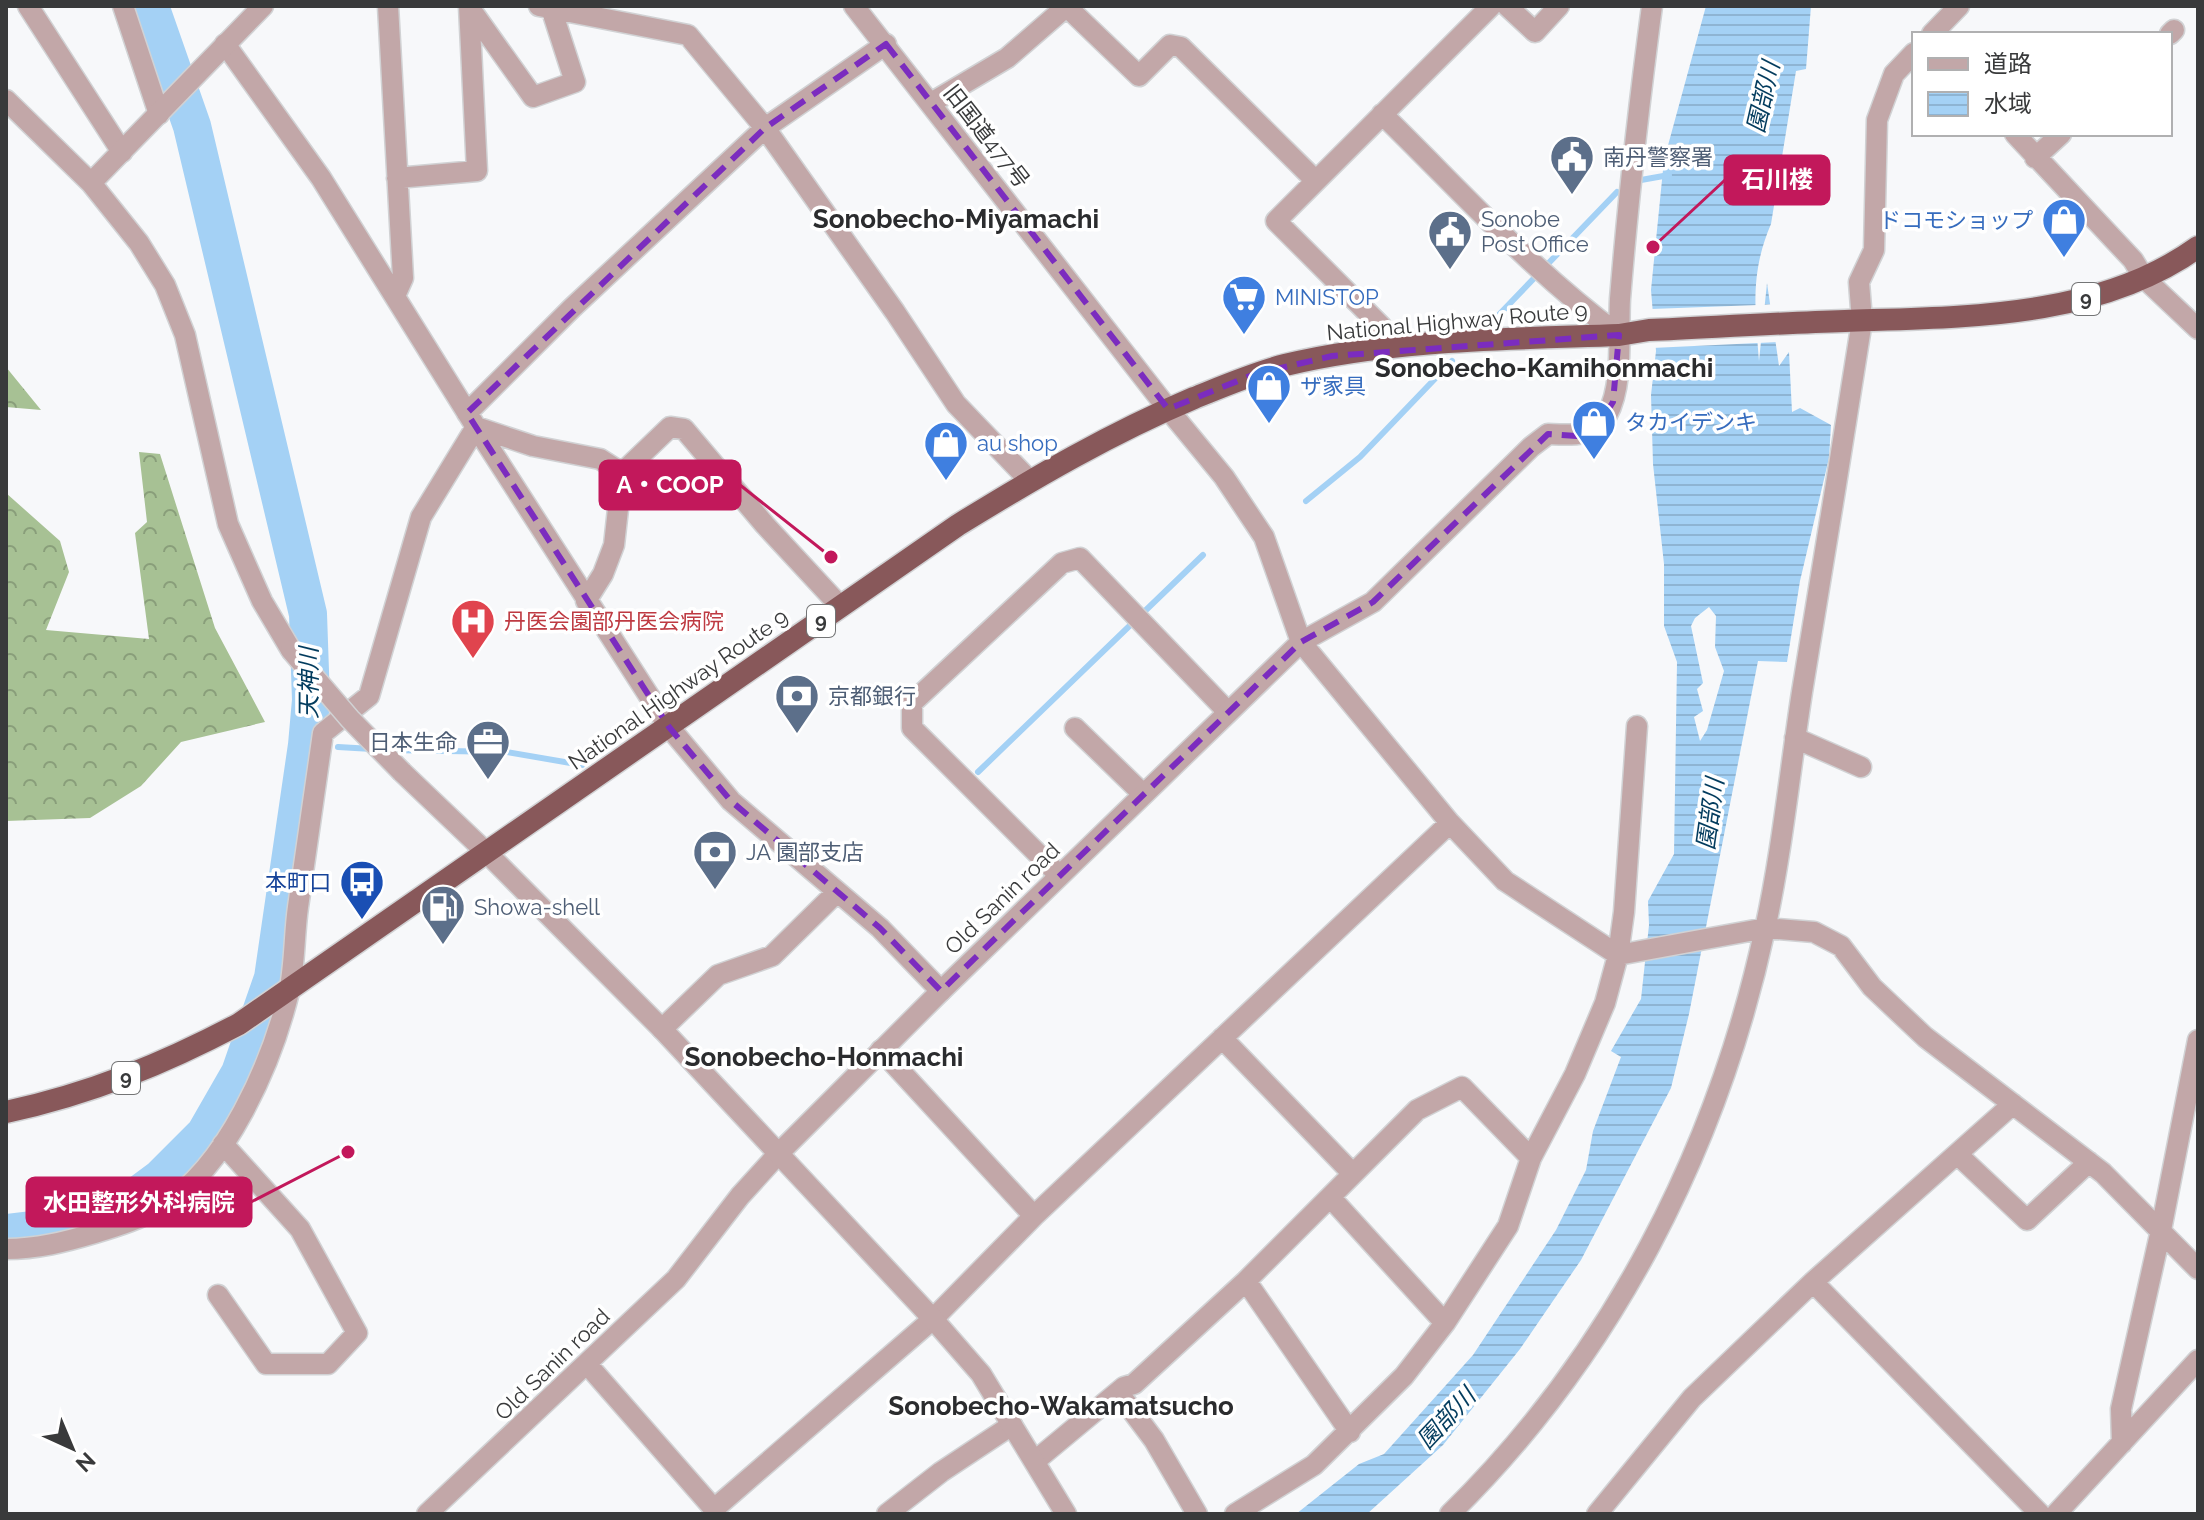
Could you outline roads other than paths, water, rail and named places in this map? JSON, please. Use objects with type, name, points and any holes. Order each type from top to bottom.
[{"type":"highway","name":"National Highway Route 9","points":[[6,1112],[103,1087],[174,1057],[239,1024],[958,525],[1089,448],[1168,409],[1255,374],[1285,365],[1391,348],[1619,335],[1649,330],[1963,316],[2053,305],[2088,298],[2144,278],[2198,247]]},
{"type":"street","points":[[28,6],[122,152]]},
{"type":"street","points":[[123,6],[161,112]]},
{"type":"street","points":[[91,183],[263,6]]},
{"type":"street","points":[[388,6],[403,278],[395,296]]},
{"type":"street","points":[[397,178],[477,171],[469,6]]},
{"type":"street","points":[[469,6],[533,97],[575,82],[545,7]]},
{"type":"street","name":"旧国道477号","points":[[854,6],[1168,409],[1217,467],[1264,537],[1301,642]]},
{"type":"street","points":[[931,103],[1007,58],[1067,6],[1139,76],[1170,45],[1181,47],[1316,181]]},
{"type":"street","points":[[1391,348],[1381,326],[1276,221],[1491,6]]},
{"type":"street","points":[[1507,6],[1535,32],[1559,6]]},
{"type":"street","name":"Old Sanin road","points":[[427,1514],[676,1279],[740,1196],[779,1153],[1059,875],[1301,642],[1373,602],[1548,434],[1577,436],[1598,426],[1607,416],[1613,402],[1618,360],[1637,120],[1652,6]]},
{"type":"street","points":[[1934,32],[1959,6]]},
{"type":"street","points":[[545,7],[688,35],[765,128],[956,404],[1030,481]]},
{"type":"street","points":[[225,44],[321,178],[586,601],[669,727],[731,801],[880,928],[941,991]]},
{"type":"street","points":[[6,1249],[34,1249],[130,1222],[165,1205],[198,1176],[223,1144],[256,1090],[284,995],[323,733],[369,696],[421,517],[472,420],[572,308],[765,128],[886,44]]},
{"type":"street","points":[[1450,1514],[1523,1437],[1562,1389],[1624,1292],[1662,1224],[1703,1135],[1735,1046],[1795,738],[1859,282],[1874,250],[1877,120],[1894,74],[1912,55]]},
{"type":"street","points":[[6,100],[91,183],[139,243],[165,285],[193,363],[228,524],[262,601],[291,650],[350,719],[662,1029],[933,1319],[981,1374],[1066,1514]]},
{"type":"street","points":[[1382,114],[1548,276],[1619,335]]},
{"type":"street","points":[[2017,136],[2133,260],[2144,278],[2198,329]]},
{"type":"street","points":[[2035,158],[2059,136]]},
{"type":"street","points":[[472,420],[533,446],[600,459],[622,473]]},
{"type":"street","points":[[586,601],[603,574],[614,545],[622,473],[670,427],[684,429],[765,525],[841,607]]},
{"type":"street","points":[[1059,875],[912,728],[912,703],[1062,563],[1080,558],[1228,712]]},
{"type":"street","points":[[1301,642],[1450,823],[1505,881],[1626,954],[1758,928],[1814,932],[1841,946],[1872,987],[1925,1037],[2103,1173],[2198,1269]]},
{"type":"street","points":[[1235,1514],[1314,1465],[1404,1376],[1445,1323],[1508,1226],[1531,1158],[1581,1060],[1626,954],[1624,912],[1637,726]]},
{"type":"street","points":[[1075,728],[1143,794]]},
{"type":"street","points":[[1795,738],[1861,767]]},
{"type":"street","points":[[587,1364],[714,1509],[933,1319],[1034,1216],[1450,823]]},
{"type":"street","points":[[662,1029],[718,975],[772,956],[837,892]]},
{"type":"street","points":[[1222,1038],[1353,1174]]},
{"type":"street","points":[[2122,1443],[2121,1409],[2161,1230],[2198,1040]]},
{"type":"street","points":[[881,1050],[1034,1216]]},
{"type":"street","points":[[1035,1461],[1118,1392],[1134,1384],[1246,1281],[1417,1110],[1462,1087],[1531,1158]]},
{"type":"street","points":[[1597,1514],[1692,1398],[1813,1282],[2013,1104]]},
{"type":"street","points":[[218,1295],[266,1364],[328,1364],[357,1333],[300,1229],[223,1144]]},
{"type":"street","points":[[1957,1154],[2027,1220],[2089,1162]]},
{"type":"street","points":[[1330,1197],[1445,1323]]},
{"type":"street","points":[[1246,1281],[1350,1432]]},
{"type":"street","points":[[1813,1282],[2040,1514]]},
{"type":"street","points":[[2056,1514],[2198,1360]]},
{"type":"street","points":[[1118,1392],[1154,1440],[1197,1514]]},
{"type":"street","points":[[887,1514],[941,1472],[1012,1425]]},
{"type":"water","name":"園部川","points":[[1706,6],[1811,6],[1806,69],[1796,71],[1771,224],[1760,259],[1756,291],[1759,361],[1767,283],[1779,366],[1789,352],[1792,412],[1800,408],[1831,425],[1829,458],[1800,581],[1787,662],[1758,661],[1689,1014],[1671,1088],[1581,1260],[1520,1349],[1443,1445],[1367,1514],[1296,1514],[1359,1464],[1384,1454],[1473,1355],[1556,1230],[1586,1170],[1593,1131],[1621,1057],[1611,1051],[1641,999],[1649,925],[1648,901],[1674,854],[1677,662],[1664,626],[1664,564],[1653,464],[1651,395],[1656,351],[1651,290],[1664,160]],"holes":[[[1709,607],[1716,616],[1715,647],[1724,671],[1707,730],[1700,741],[1694,717],[1703,711],[1697,689],[1703,683],[1691,626],[1695,618]]]},
{"type":"waterway","name":"天神川","points":[[6,1233],[56,1227],[93,1218],[130,1201],[161,1178],[205,1134],[240,1073],[273,978],[307,745],[311,700],[308,614],[192,126],[150,6]]},
{"type":"waterway","points":[[1641,180],[1669,175]]},
{"type":"waterway","points":[[1491,323],[1617,192]]},
{"type":"waterway","points":[[1306,501],[1360,457],[1452,361]]},
{"type":"waterway","points":[[978,772],[1203,555]]},
{"type":"waterway","points":[[338,747],[372,749]]},
{"type":"waterway","points":[[387,750],[507,752],[582,765]]},
{"type":"place","name":"南丹警察署","points":[[1572,196]]},
{"type":"place","name":"石川楼","points":[[1653,247]]},
{"type":"place","name":"ドコモショップ","points":[[2064,259]]},
{"type":"place","name":"Sonobe Post Office","points":[[1450,271]]},
{"type":"place","name":"MINISTOP","points":[[1244,336]]},
{"type":"place","name":"ザ家具","points":[[1269,425]]},
{"type":"place","name":"タカイデンキ","points":[[1594,461]]},
{"type":"place","name":"au shop","points":[[946,482]]},
{"type":"place","name":"A・COOP","points":[[831,557]]},
{"type":"place","name":"丹医会園部丹医会病院","points":[[473,660]]},
{"type":"place","name":"京都銀行","points":[[797,735]]},
{"type":"place","name":"日本生命","points":[[488,781]]},
{"type":"place","name":"JA 園部支店","points":[[715,891]]},
{"type":"place","name":"本町口","points":[[362,921]]},
{"type":"place","name":"Showa-shell","points":[[443,946]]},
{"type":"place","name":"水田整形外科病院","points":[[348,1152]]},
{"type":"district","name":"Sonobecho-Miyamachi","points":[[956,219]]},
{"type":"district","name":"Sonobecho-Kamihonmachi","points":[[1544,368]]},
{"type":"district","name":"Sonobecho-Honmachi","points":[[824,1057]]},
{"type":"district","name":"Sonobecho-Wakamatsucho","points":[[1061,1406]]}]
